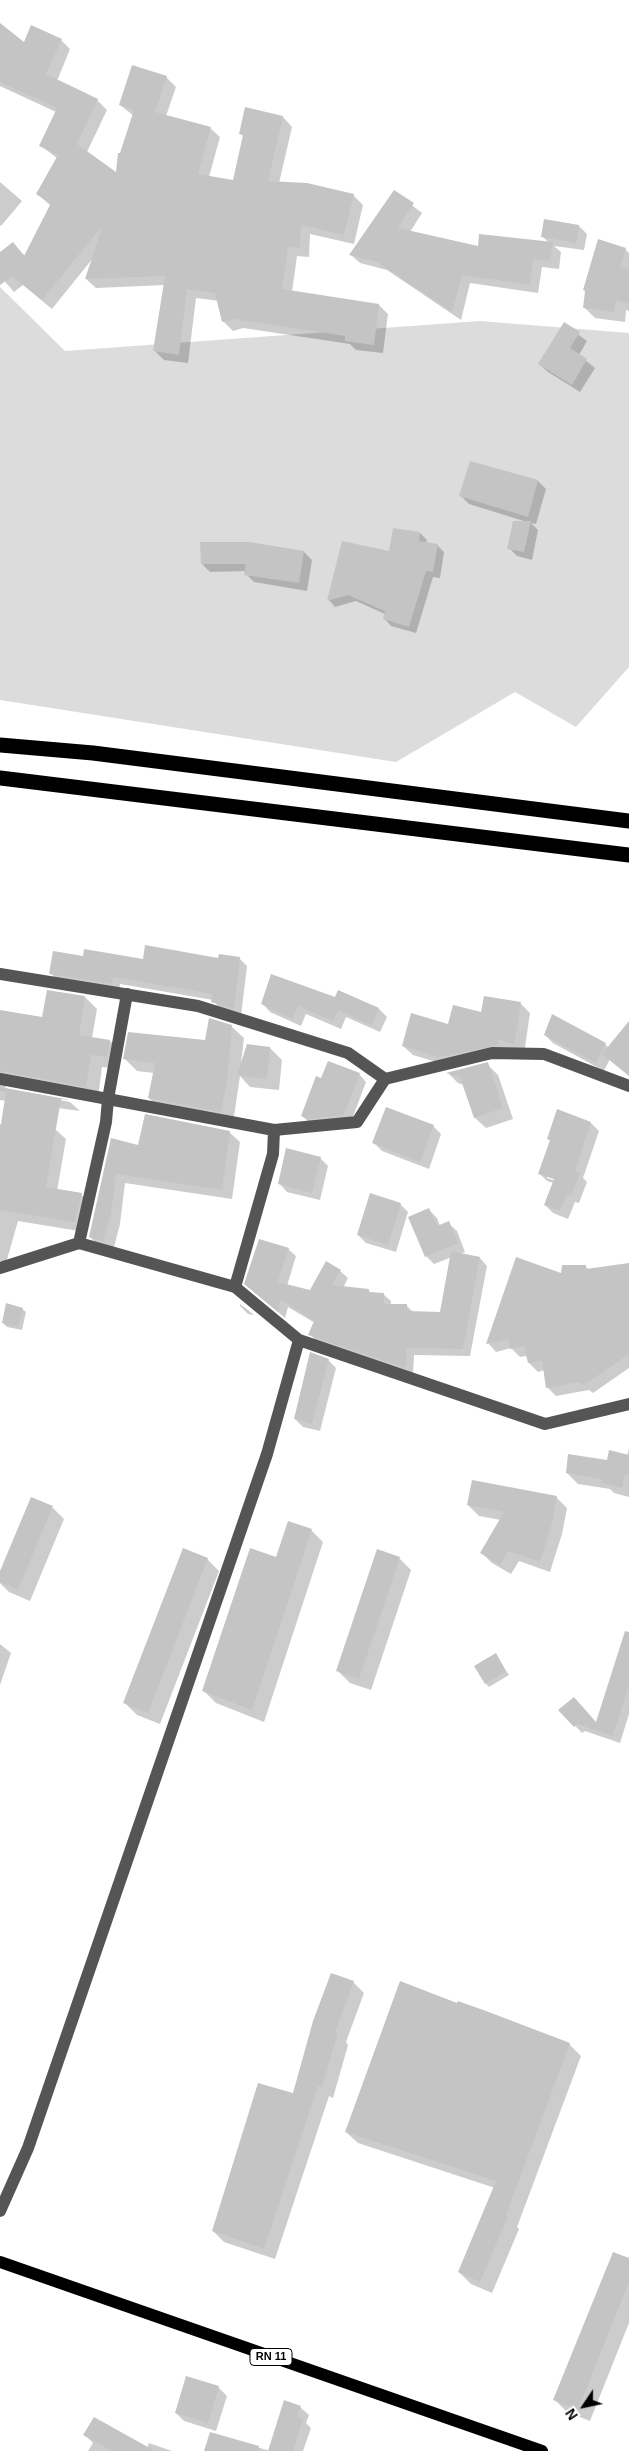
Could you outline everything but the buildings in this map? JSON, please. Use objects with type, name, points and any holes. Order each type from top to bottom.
[{"type":"highway","points":[[0,745],[103,755],[629,821]]},
{"type":"highway","points":[[0,778],[629,855]]},
{"type":"main road","name":"RN 11","points":[[0,2262],[542,2451]]},
{"type":"street","points":[[0,974],[198,1006],[348,1053],[385,1079]]},
{"type":"street","points":[[79,1243],[106,1122],[108,1099],[127,994]]},
{"type":"street","points":[[0,1079],[274,1130],[357,1122],[385,1079],[492,1053],[544,1054],[629,1086]]},
{"type":"street","points":[[235,1287],[273,1154],[274,1130]]},
{"type":"street","points":[[0,1268],[79,1243],[235,1287],[299,1340],[545,1424],[629,1404]]},
{"type":"street","points":[[0,2211],[28,2148],[267,1454],[299,1340]]},
{"type":"shaded area","points":[[0,287],[65,351],[480,321],[629,333],[629,667],[576,727],[515,692],[396,762],[0,700]]}]
